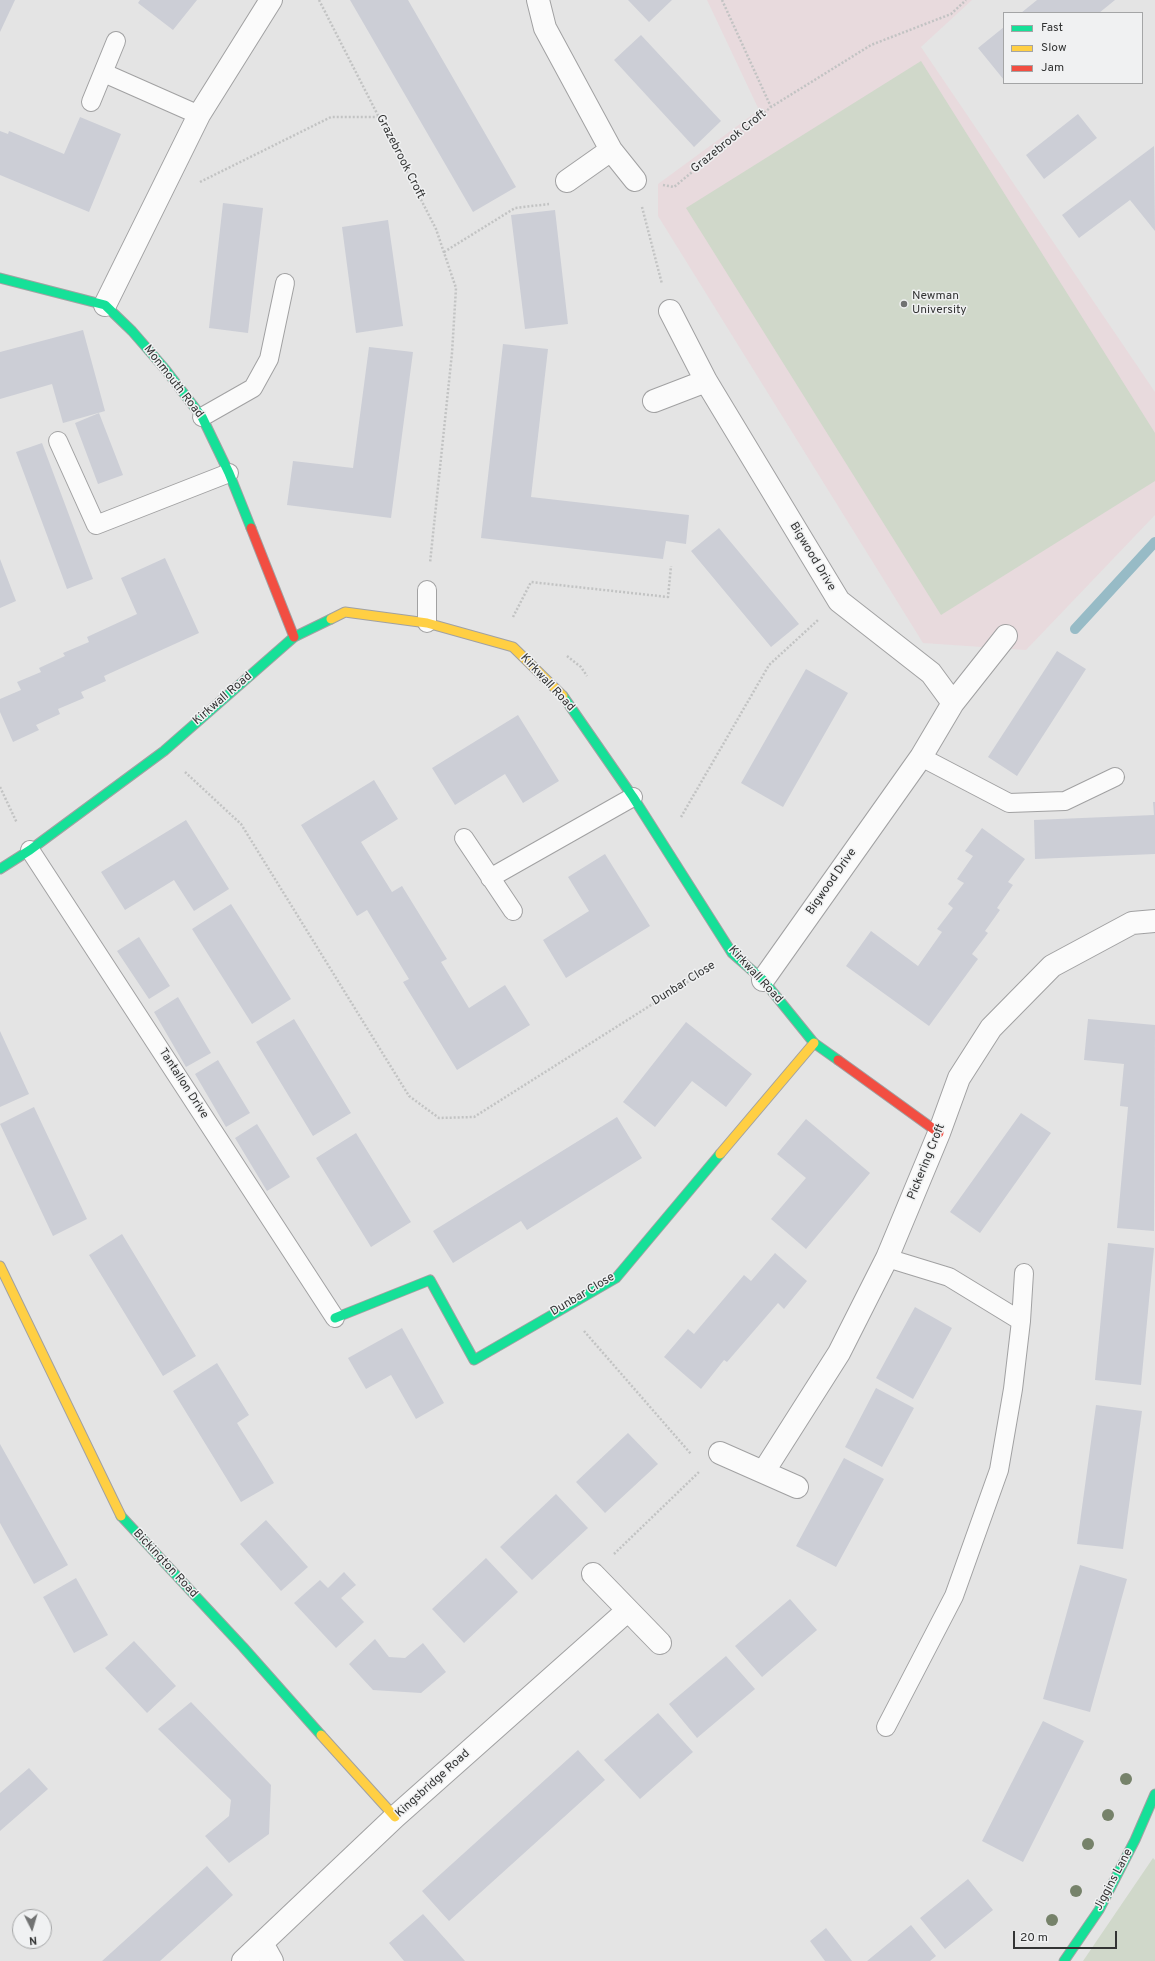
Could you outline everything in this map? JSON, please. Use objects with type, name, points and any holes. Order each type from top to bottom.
[{"type":"street","points":[[105,306],[199,115],[271,0]]},
{"type":"street","points":[[538,0],[545,28],[611,150],[635,180]]},
{"type":"street","points":[[567,181],[611,150]]},
{"type":"street","name":"Monmouth Road","points":[[0,278],[105,306],[132,331],[165,369],[202,417],[229,474],[294,637]]},
{"type":"street","name":"Bigwood Drive","points":[[670,311],[706,381],[839,600],[931,673],[953,703]]},
{"type":"street","points":[[654,401],[706,381]]},
{"type":"street","name":"Kirkwall Road","points":[[0,869],[30,850],[164,751],[294,637],[345,612],[427,623],[513,647],[568,701],[633,797],[732,953],[763,980],[814,1043],[939,1133]]},
{"type":"street","name":"Bigwood Drive","points":[[763,980],[921,757],[953,703],[1006,636]]},
{"type":"street","name":"Pickering Croft","points":[[764,1471],[839,1353],[888,1258],[939,1133],[959,1078],[992,1028],[1052,966],[1132,923],[1155,921]]},
{"type":"street","name":"Dunbar Close","points":[[335,1318],[430,1280],[474,1360],[616,1278],[814,1043]]},
{"type":"street","name":"Bickington Road","points":[[0,1266],[122,1518],[243,1647],[396,1817]]},
{"type":"street","points":[[720,1453],[764,1471],[797,1487]]},
{"type":"street","points":[[593,1574],[660,1643]]},
{"type":"street","name":"Kingsbridge Road","points":[[243,1961],[267,1952],[396,1817],[628,1611]]},
{"type":"street","name":"Jiggins Lane","points":[[1064,1961],[1099,1910],[1135,1840],[1155,1794]]},
{"type":"lane","points":[[91,102],[116,41]]},
{"type":"lane","points":[[104,73],[199,115]]},
{"type":"lane","points":[[202,417],[253,388],[269,359],[285,283]]},
{"type":"lane","points":[[58,441],[96,525],[229,474]]},
{"type":"lane","points":[[427,623],[428,590]]},
{"type":"lane","points":[[921,757],[1009,803],[1065,801],[1115,777]]},
{"type":"lane","points":[[490,878],[633,797]]},
{"type":"lane","points":[[464,838],[513,911]]},
{"type":"lane","name":"Tantallon Drive","points":[[30,850],[335,1318]]},
{"type":"lane","points":[[888,1258],[949,1277],[1021,1321]]},
{"type":"lane","points":[[886,1727],[954,1596],[999,1470],[1013,1389],[1021,1321],[1024,1273]]},
{"type":"path","name":"Grazebrook Croft","points":[[319,0],[436,229],[456,288],[452,353],[428,590]]},
{"type":"path","name":"Grazebrook Croft","points":[[635,180],[674,187],[771,107],[722,0]]},
{"type":"path","points":[[771,107],[871,45],[951,14],[966,0]]},
{"type":"path","points":[[197,183],[331,117],[379,117]]},
{"type":"path","points":[[635,180],[670,311]]},
{"type":"path","points":[[444,252],[515,208],[553,203],[567,181]]},
{"type":"path","points":[[512,620],[531,582],[668,597],[671,566]]},
{"type":"path","points":[[682,817],[769,665],[839,600]]},
{"type":"path","name":"Dunbar Close","points":[[164,751],[241,824],[409,1096],[439,1118],[474,1117],[732,953]]},
{"type":"path","points":[[0,787],[30,850]]},
{"type":"path","points":[[563,1308],[703,1468]]},
{"type":"path","points":[[593,1574],[720,1453]]},
{"type":"shaded area","name":"Newman University","points":[[707,0],[972,0],[921,47],[1155,392],[1155,515],[1026,650],[923,643],[658,216],[658,184],[759,110]]},
{"type":"shaded area","name":"Newman University","points":[[921,61],[1155,433],[1155,481],[941,615],[686,208]]},
{"type":"shaded area","points":[[1153,1858],[1155,1860],[1155,1961],[1083,1961]]},
{"type":"building","points":[[0,0],[15,0],[0,32]]},
{"type":"building","points":[[140,0],[197,0],[173,30],[138,3]]},
{"type":"building","points":[[350,0],[408,0],[516,187],[473,212]]},
{"type":"building","points":[[628,0],[672,0],[649,22]]},
{"type":"building","points":[[1037,0],[1115,0],[1100,12],[1022,12]]},
{"type":"building","points":[[1003,28],[1003,79],[978,48]]},
{"type":"building","points":[[641,35],[721,121],[694,147],[614,60]]},
{"type":"building","points":[[1078,114],[1097,138],[1044,179],[1026,155]]},
{"type":"building","points":[[80,117],[121,134],[89,212],[0,175],[0,131],[8,134],[9,131],[64,154]]},
{"type":"building","points":[[1154,146],[1155,231],[1130,200],[1079,238],[1062,215]]},
{"type":"building","points":[[223,203],[263,208],[248,333],[209,328]]},
{"type":"building","points":[[555,210],[568,324],[525,329],[511,215]]},
{"type":"building","points":[[388,220],[403,326],[356,333],[342,227]]},
{"type":"building","points":[[83,330],[105,411],[63,423],[52,384],[0,399],[0,352]]},
{"type":"building","points":[[503,344],[548,349],[531,497],[689,515],[686,544],[666,541],[663,559],[481,538]]},
{"type":"building","points":[[369,347],[413,352],[391,518],[287,505],[293,461],[353,468]]},
{"type":"building","points":[[99,413],[123,475],[98,484],[75,423]]},
{"type":"building","points":[[42,443],[93,579],[67,589],[16,452]]},
{"type":"building","points":[[719,528],[799,624],[771,647],[691,551]]},
{"type":"building","points":[[165,558],[199,633],[104,676],[106,681],[81,692],[84,698],[58,709],[60,714],[36,725],[39,730],[13,742],[0,712],[0,699],[21,690],[17,682],[41,672],[39,668],[65,656],[63,653],[89,642],[87,637],[137,614],[121,578]]},
{"type":"building","points":[[0,559],[16,601],[0,608]]},
{"type":"building","points":[[1057,651],[1086,669],[1017,776],[988,757]]},
{"type":"building","points":[[806,669],[848,693],[783,807],[741,783]]},
{"type":"building","points":[[518,715],[559,781],[523,803],[505,774],[455,805],[432,768]]},
{"type":"building","points":[[374,780],[398,819],[361,842],[392,892],[402,886],[447,959],[441,962],[469,1008],[505,985],[530,1025],[457,1070],[403,982],[409,979],[367,910],[357,916],[301,825]]},
{"type":"building","points":[[1153,802],[1155,802],[1155,854],[1035,859],[1034,820],[1154,815]]},
{"type":"building","points":[[186,820],[229,889],[194,911],[174,880],[125,910],[101,872]]},
{"type":"building","points":[[982,828],[1025,859],[1008,882],[1013,885],[997,908],[1000,910],[985,931],[988,933],[972,954],[978,959],[929,1026],[846,966],[871,931],[918,966],[942,932],[937,929],[953,908],[948,904],[964,883],[957,879],[973,856],[965,851]]},
{"type":"building","points":[[605,854],[650,926],[566,978],[543,940],[589,911],[568,877]]},
{"type":"building","points":[[231,904],[291,999],[252,1024],[192,929]]},
{"type":"building","points":[[139,937],[170,986],[149,999],[117,951]]},
{"type":"building","points":[[178,997],[211,1053],[186,1067],[154,1012]]},
{"type":"building","points":[[294,1019],[351,1113],[313,1136],[256,1042]]},
{"type":"building","points":[[1088,1019],[1155,1025],[1154,1231],[1117,1228],[1128,1107],[1120,1106],[1124,1064],[1084,1060]]},
{"type":"building","points":[[686,1022],[752,1074],[726,1107],[692,1081],[655,1127],[623,1102]]},
{"type":"building","points":[[0,1031],[29,1094],[0,1107]]},
{"type":"building","points":[[218,1060],[250,1113],[226,1127],[195,1074]]},
{"type":"building","points":[[34,1107],[87,1219],[53,1236],[0,1124]]},
{"type":"building","points":[[1021,1113],[1051,1133],[980,1233],[950,1212]]},
{"type":"building","points":[[617,1117],[642,1158],[527,1230],[521,1221],[453,1263],[433,1231]]},
{"type":"building","points":[[806,1119],[870,1173],[806,1249],[771,1219],[806,1178],[777,1154]]},
{"type":"building","points":[[257,1124],[290,1177],[267,1191],[235,1138]]},
{"type":"building","points":[[356,1133],[411,1222],[371,1247],[316,1158]]},
{"type":"building","points":[[122,1234],[196,1356],[163,1376],[89,1255]]},
{"type":"building","points":[[1108,1243],[1154,1248],[1141,1385],[1095,1380]]},
{"type":"building","points":[[775,1253],[807,1281],[784,1309],[778,1303],[727,1362],[724,1360],[701,1389],[664,1357],[688,1329],[694,1334],[744,1275],[751,1281]]},
{"type":"building","points":[[915,1307],[952,1328],[913,1399],[876,1378]]},
{"type":"building","points":[[402,1328],[444,1403],[416,1419],[391,1375],[366,1389],[348,1358]]},
{"type":"building","points":[[217,1363],[249,1415],[237,1423],[274,1483],[241,1502],[173,1391]]},
{"type":"building","points":[[876,1388],[914,1408],[882,1467],[845,1447]]},
{"type":"building","points":[[1096,1405],[1142,1411],[1123,1549],[1077,1544]]},
{"type":"building","points":[[628,1433],[658,1464],[605,1513],[576,1482]]},
{"type":"building","points":[[0,1444],[68,1565],[34,1584],[0,1523]]},
{"type":"building","points":[[844,1458],[884,1479],[836,1567],[796,1546]]},
{"type":"building","points":[[556,1494],[588,1528],[532,1580],[500,1547]]},
{"type":"building","points":[[266,1520],[308,1567],[281,1591],[240,1544]]},
{"type":"building","points":[[486,1558],[518,1592],[464,1643],[432,1609]]},
{"type":"building","points":[[1080,1565],[1127,1579],[1090,1712],[1043,1699]]},
{"type":"building","points":[[344,1572],[356,1585],[341,1598],[364,1622],[336,1648],[294,1603],[320,1580],[328,1588]]},
{"type":"building","points":[[76,1578],[108,1635],[74,1653],[43,1597]]},
{"type":"building","points":[[790,1599],[817,1630],[762,1677],[735,1646]]},
{"type":"building","points":[[375,1639],[389,1657],[405,1658],[423,1643],[446,1672],[421,1693],[373,1690],[349,1664]]},
{"type":"building","points":[[134,1641],[176,1686],[147,1713],[105,1668]]},
{"type":"building","points":[[726,1656],[755,1689],[697,1738],[669,1704]]},
{"type":"building","points":[[191,1702],[271,1785],[269,1834],[229,1863],[205,1836],[229,1816],[231,1800],[158,1729]]},
{"type":"building","points":[[658,1713],[693,1752],[640,1799],[604,1760]]},
{"type":"building","points":[[1043,1721],[1084,1741],[1023,1862],[982,1841]]},
{"type":"building","points":[[578,1750],[605,1780],[449,1921],[422,1891]]},
{"type":"building","points":[[29,1768],[48,1789],[0,1831],[0,1793]]},
{"type":"building","points":[[207,1866],[233,1895],[160,1961],[102,1961]]},
{"type":"building","points":[[968,1879],[993,1910],[945,1949],[920,1918]]},
{"type":"building","points":[[423,1914],[465,1961],[404,1961],[389,1943]]},
{"type":"building","points":[[911,1925],[936,1956],[930,1961],[867,1961]]},
{"type":"building","points":[[826,1928],[852,1961],[825,1961],[810,1941]]},
{"type":"waterway","points":[[1075,629],[1155,542]]},
{"type":"traffic: fast","points":[[0,278],[105,305],[132,331],[165,369],[202,417],[229,473],[251,528]]},
{"type":"traffic: fast","points":[[0,869],[30,850],[164,751],[294,637],[331,619]]},
{"type":"traffic: fast","points":[[563,696],[633,797],[732,953],[763,980],[814,1043],[838,1060]]},
{"type":"traffic: fast","points":[[335,1318],[430,1280],[474,1360],[616,1278],[720,1154]]},
{"type":"traffic: fast","points":[[121,1516],[243,1647],[321,1735]]},
{"type":"traffic: fast","points":[[1064,1961],[1099,1910],[1135,1840],[1155,1794]]},
{"type":"traffic: slow","points":[[331,619],[345,612],[427,623],[513,647],[563,696]]},
{"type":"traffic: slow","points":[[720,1154],[814,1043]]},
{"type":"traffic: slow","points":[[0,1266],[121,1516]]},
{"type":"traffic: slow","points":[[321,1735],[395,1817]]},
{"type":"traffic: jam","points":[[251,528],[294,637]]},
{"type":"traffic: jam","points":[[838,1060],[939,1133]]},
{"type":"place","name":"Newman University","points":[[904,304]]}]
